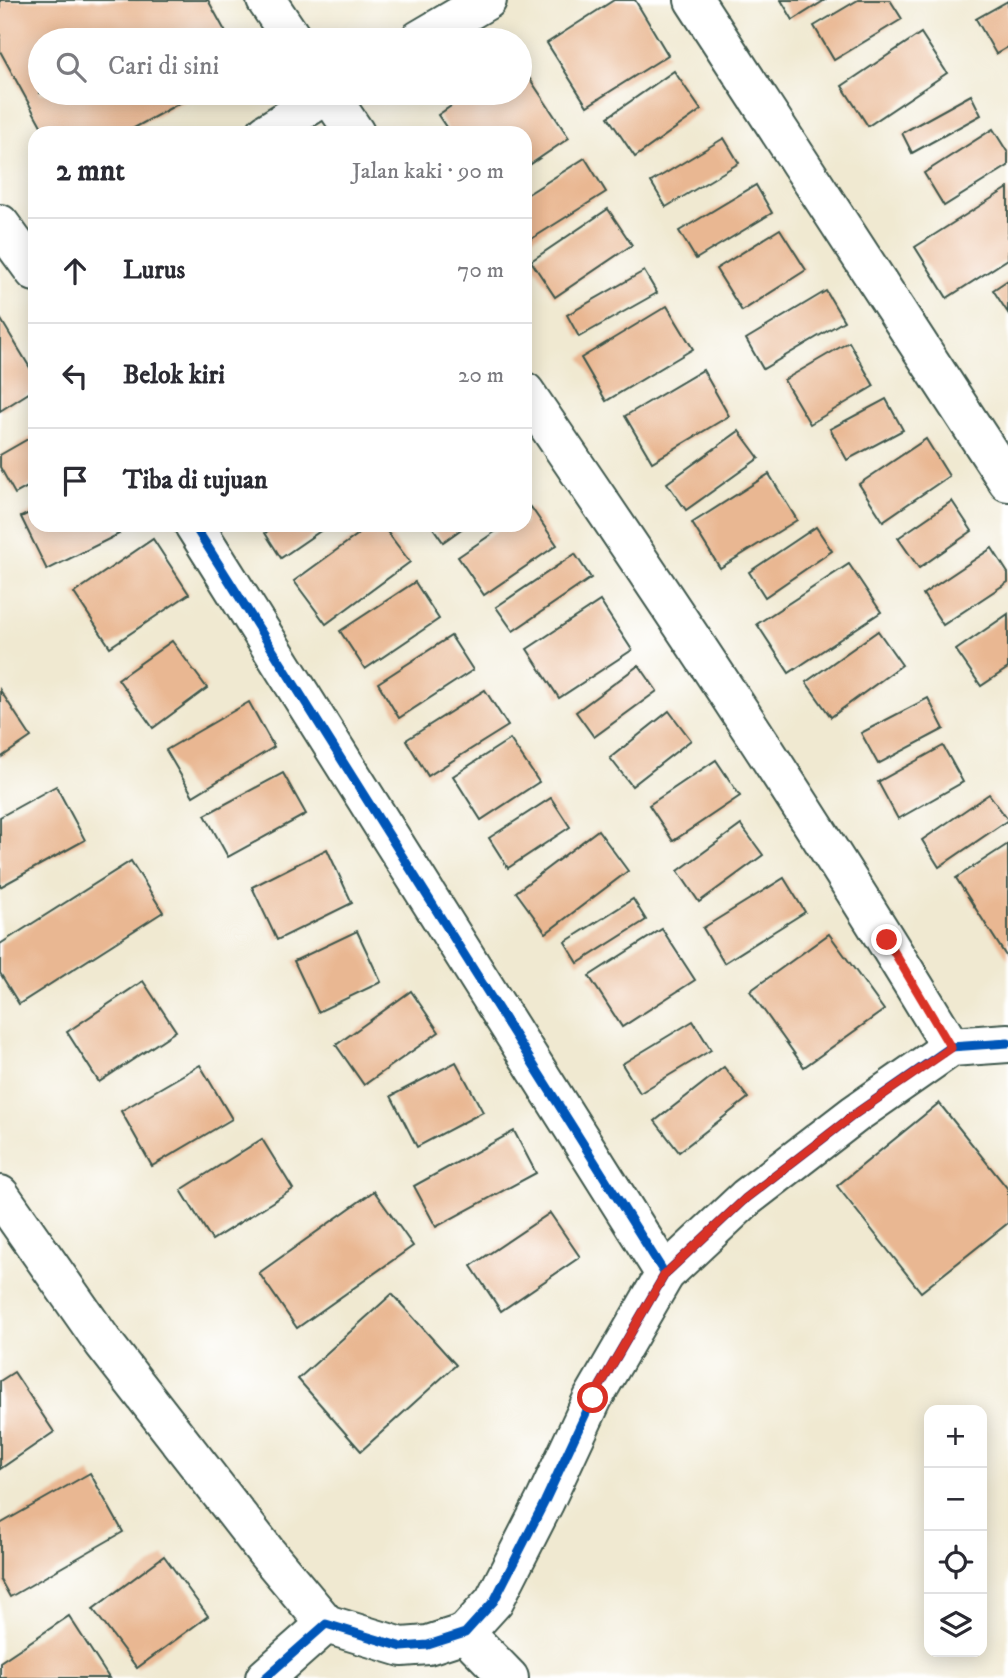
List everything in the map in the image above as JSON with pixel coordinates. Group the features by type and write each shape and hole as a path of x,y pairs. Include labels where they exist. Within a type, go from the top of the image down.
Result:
{"street":[{"path":"267,0 285,28"},
{"path":"439,28 487,0"},
{"path":"694,0 1008,482"},
{"path":"277,126 310,105"},
{"path":"337,105 350,126"},
{"path":"0,224 28,262"},
{"path":"532,401 669,602 887,940 951,1048"},
{"path":"198,532 665,1274"},
{"path":"0,1195 103,1342 326,1624 402,1647 428,1645 465,1633 494,1601 593,1398 665,1274 746,1198 855,1114 951,1048 1008,1043"},
{"path":"265,1678 326,1624"},
{"path":"465,1633 509,1678"}],"building":[{"path":"0,0 208,0 223,28 28,28 28,102 0,51"},
{"path":"614,0 635,0 668,55 587,106 547,43"},
{"path":"781,0 825,0 793,20"},
{"path":"858,0 890,0 902,19 834,60 814,26"},
{"path":"1008,1 1008,47 996,54 976,19"},
{"path":"921,33 947,73 868,126 842,86"},
{"path":"674,71 701,110 635,157 608,117"},
{"path":"532,82 569,138 532,163 532,126 445,126 438,115 453,105 532,105"},
{"path":"971,95 981,115 912,153 902,133"},
{"path":"30,105 176,105 138,126 41,126"},
{"path":"993,129 1008,153 1008,166 944,206 924,173"},
{"path":"724,138 739,163 666,207 651,182"},
{"path":"585,158 606,192 532,239 532,192"},
{"path":"756,185 772,213 696,259 679,231"},
{"path":"1008,188 1008,259 947,298 915,247"},
{"path":"608,209 632,245 555,297 532,260"},
{"path":"780,229 806,270 742,311 716,269"},
{"path":"644,271 657,293 579,337 567,315"},
{"path":"1008,280 1008,313 993,290"},
{"path":"826,291 844,321 763,369 746,339"},
{"path":"667,306 693,349 606,401 581,358"},
{"path":"0,318 28,364 28,393 0,411"},
{"path":"849,342 874,386 810,424 784,380"},
{"path":"703,370 729,416 652,462 625,416"},
{"path":"886,399 903,430 847,460 830,429"},
{"path":"739,431 759,458 686,510 667,483"},
{"path":"28,439 28,487 15,494 0,467 0,455"},
{"path":"926,439 949,476 883,521 859,484"},
{"path":"769,474 797,520 720,568 692,523"},
{"path":"952,501 972,531 919,568 898,538"},
{"path":"532,508 557,545 484,595 458,557 495,532 532,532"},
{"path":"28,514 28,531 21,517"},
{"path":"816,527 832,551 765,597 749,572"},
{"path":"28,532 118,532 119,534 47,570"},
{"path":"266,532 319,532 281,558"},
{"path":"361,532 387,532 410,562 326,624 294,581"},
{"path":"436,532 457,532 443,542"},
{"path":"153,539 189,594 110,647 74,593"},
{"path":"992,548 1008,573 1008,582 943,625 923,594"},
{"path":"575,554 591,578 513,631 496,607"},
{"path":"849,564 881,612 789,673 757,624"},
{"path":"415,582 439,619 365,669 340,631"},
{"path":"600,601 632,650 559,698 527,649"},
{"path":"1008,614 1008,668 981,686 956,650"},
{"path":"878,631 902,665 831,717 806,682"},
{"path":"451,636 473,670 399,718 378,683"},
{"path":"172,641 207,688 153,728 118,679"},
{"path":"639,665 657,691 594,737 576,712"},
{"path":"0,690 31,737 0,758"},
{"path":"485,690 508,726 428,776 406,740"},
{"path":"928,698 944,729 878,764 861,733"},
{"path":"249,702 274,747 193,796 166,750"},
{"path":"669,711 691,740 632,786 610,758"},
{"path":"510,739 539,782 481,820 453,776"},
{"path":"943,746 963,782 898,819 878,782"},
{"path":"716,760 740,796 673,841 649,805"},
{"path":"283,773 306,814 228,857 205,815"},
{"path":"56,786 85,840 0,887 0,817"},
{"path":"989,794 1008,820 939,867 922,840"},
{"path":"551,798 570,827 508,868 489,838"},
{"path":"741,825 763,855 699,902 678,871"},
{"path":"598,830 628,871 546,933 516,892"},
{"path":"1008,844 1008,959 956,878"},
{"path":"327,849 352,903 277,940 252,887"},
{"path":"131,861 163,912 19,1004 0,973 0,944"},
{"path":"784,878 805,912 724,963 703,928"},
{"path":"633,899 646,920 578,963 565,942"},
{"path":"662,929 695,980 622,1027 589,976"},
{"path":"357,931 381,982 318,1012 294,961"},
{"path":"829,934 884,1010 804,1067 750,991"},
{"path":"143,981 176,1031 99,1082 67,1032"},
{"path":"411,991 439,1032 364,1085 336,1045"},
{"path":"693,1021 711,1050 640,1093 622,1064"},
{"path":"456,1062 483,1112 417,1147 391,1096"},
{"path":"200,1065 232,1119 152,1166 121,1111"},
{"path":"724,1067 748,1098 679,1152 655,1121"},
{"path":"939,1103 1008,1189 1008,1223 921,1292 837,1186"},
{"path":"514,1131 536,1173 436,1227 414,1186"},
{"path":"262,1139 293,1189 212,1240 181,1190"},
{"path":"374,1191 413,1246 297,1328 259,1273"},
{"path":"550,1213 580,1257 501,1311 471,1266"},
{"path":"392,1294 456,1365 361,1451 298,1379"},
{"path":"14,1372 54,1432 0,1469 0,1381"},
{"path":"90,1473 123,1532 10,1597 0,1579 0,1524"},
{"path":"164,1556 208,1616 137,1668 93,1609"},
{"path":"69,1616 109,1678 0,1678 0,1662"}],"cycle path":[{"path":"198,532 665,1274"},
{"path":"265,1678 326,1624 402,1647 428,1645 465,1633 494,1601 593,1398 665,1274 746,1198 855,1114 951,1047 1008,1043"}],"route":[{"path":"593,1398 665,1274 746,1198 855,1114 951,1048 887,940"}]}
